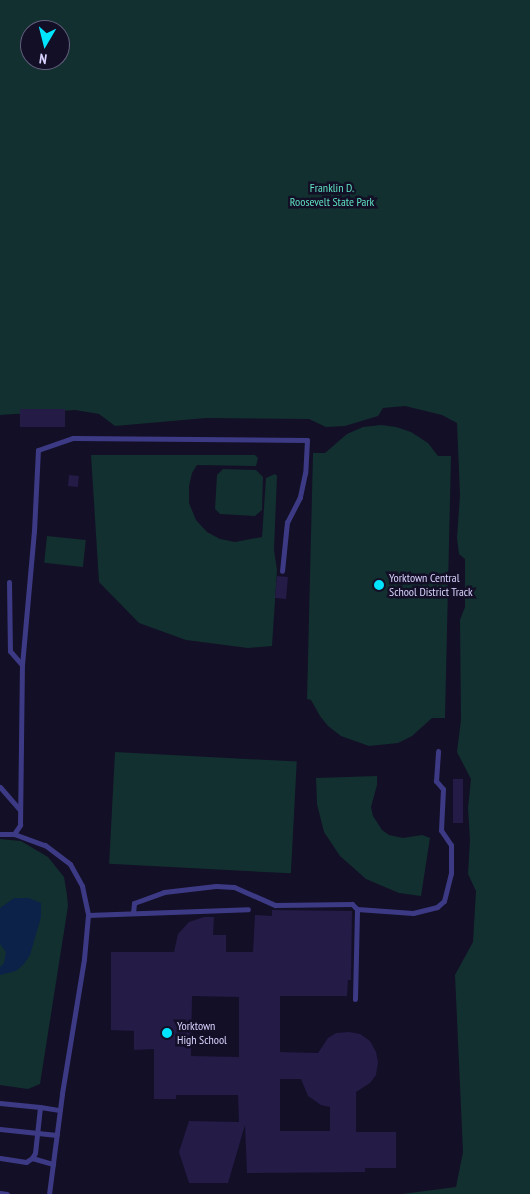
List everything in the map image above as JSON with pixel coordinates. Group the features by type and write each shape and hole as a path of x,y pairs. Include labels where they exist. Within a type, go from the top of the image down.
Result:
{"lane":[{"path":"14,834 20,825 22,665 34,531 38,450 73,438 307,440 305,474 300,497 287,522 282,571"},
{"path":"10,582 10,651 22,665"},
{"path":"133,912 134,903 164,892 216,886 234,887 275,905 352,904 358,909 413,913 437,907 444,901 451,873 451,845 441,830 443,790 436,780 438,751"},
{"path":"0,787 20,811"},
{"path":"0,834 14,834 45,845 70,864 82,886 88,915 84,959 62,1094 49,1194"},
{"path":"88,915 248,909"},
{"path":"355,999 358,909"},
{"path":"0,1103 60,1110"},
{"path":"0,1158 26,1162 32,1158 35,1153 40,1107"},
{"path":"0,1129 57,1135"},
{"path":"32,1158 53,1164"},
{"path":"0,1193 6,1194"}],"green space":[{"name":"Franklin D. Roosevelt State Park","path":"0,0 530,0 530,1194 402,1194 456,1187 463,1152 455,975 473,942 476,891 468,874 470,840 468,808 471,779 457,752 461,720 460,620 465,607 465,559 459,554 457,538 460,495 457,423 442,415 405,406 383,408 378,416 345,426 326,427 309,419 206,418 115,426 99,414 75,410 0,415"},
{"name":"Yorktown Central School District Track","path":"381,425 411,432 428,443 438,456 451,456 445,718 432,718 412,736 398,743 369,746 341,736 328,726 311,700 307,699 313,453 325,453 347,434 363,427"},
{"path":"91,455 255,455 258,458 256,466 197,465 192,473 189,486 189,503 196,520 207,532 220,539 235,542 262,537 266,478 275,474 277,476 274,550 277,570 272,646 248,648 186,640 139,623 99,582"},
{"path":"223,469 256,470 263,477 262,510 255,516 220,514 215,509 217,475"},
{"path":"47,536 86,540 83,567 44,563"},
{"path":"115,752 297,762 291,873 109,864"},
{"path":"377,776 377,785 371,807 373,816 382,830 389,835 403,838 422,835 430,838 421,896 399,893 366,879 340,856 324,832 317,804 316,778"},
{"path":"0,839 21,841 48,857 64,877 67,895 68,906 40,1084 28,1089 0,1085"}],"water":[{"path":"14,898 29,898 41,903 41,917 30,955 24,964 16,971 0,975 0,967 4,963 6,952 0,944 0,908"}],"building":[{"path":"20,409 65,409 65,427 20,427"},
{"path":"69,475 79,476 78,487 68,486"},
{"path":"277,576 288,577 286,599 275,598"},
{"path":"453,779 463,779 463,823 453,823"},
{"name":"Yorktown High School","path":"272,910 352,911 351,980 348,980 347,996 280,996 280,1052 318,1053 328,1038 336,1033 349,1032 360,1034 370,1041 376,1052 378,1062 376,1075 370,1083 356,1092 356,1132 396,1132 396,1168 365,1168 365,1172 247,1173 245,1125 228,1183 189,1183 179,1152 189,1121 239,1122 238,1095 176,1095 176,1099 154,1099 154,1049 134,1050 134,1031 111,1030 111,952 174,952 178,934 189,922 204,917 214,917 213,935 226,935 226,952 253,952 255,915 272,916","holes":["192,996 239,997 239,1057 191,1056","280,1079 301,1079 308,1096 321,1105 330,1107 330,1131 280,1131"]}],"place":[{"name":"Yorktown Central School District Track","path":"379,585"},
{"name":"Yorktown High School","path":"167,1033"}]}
